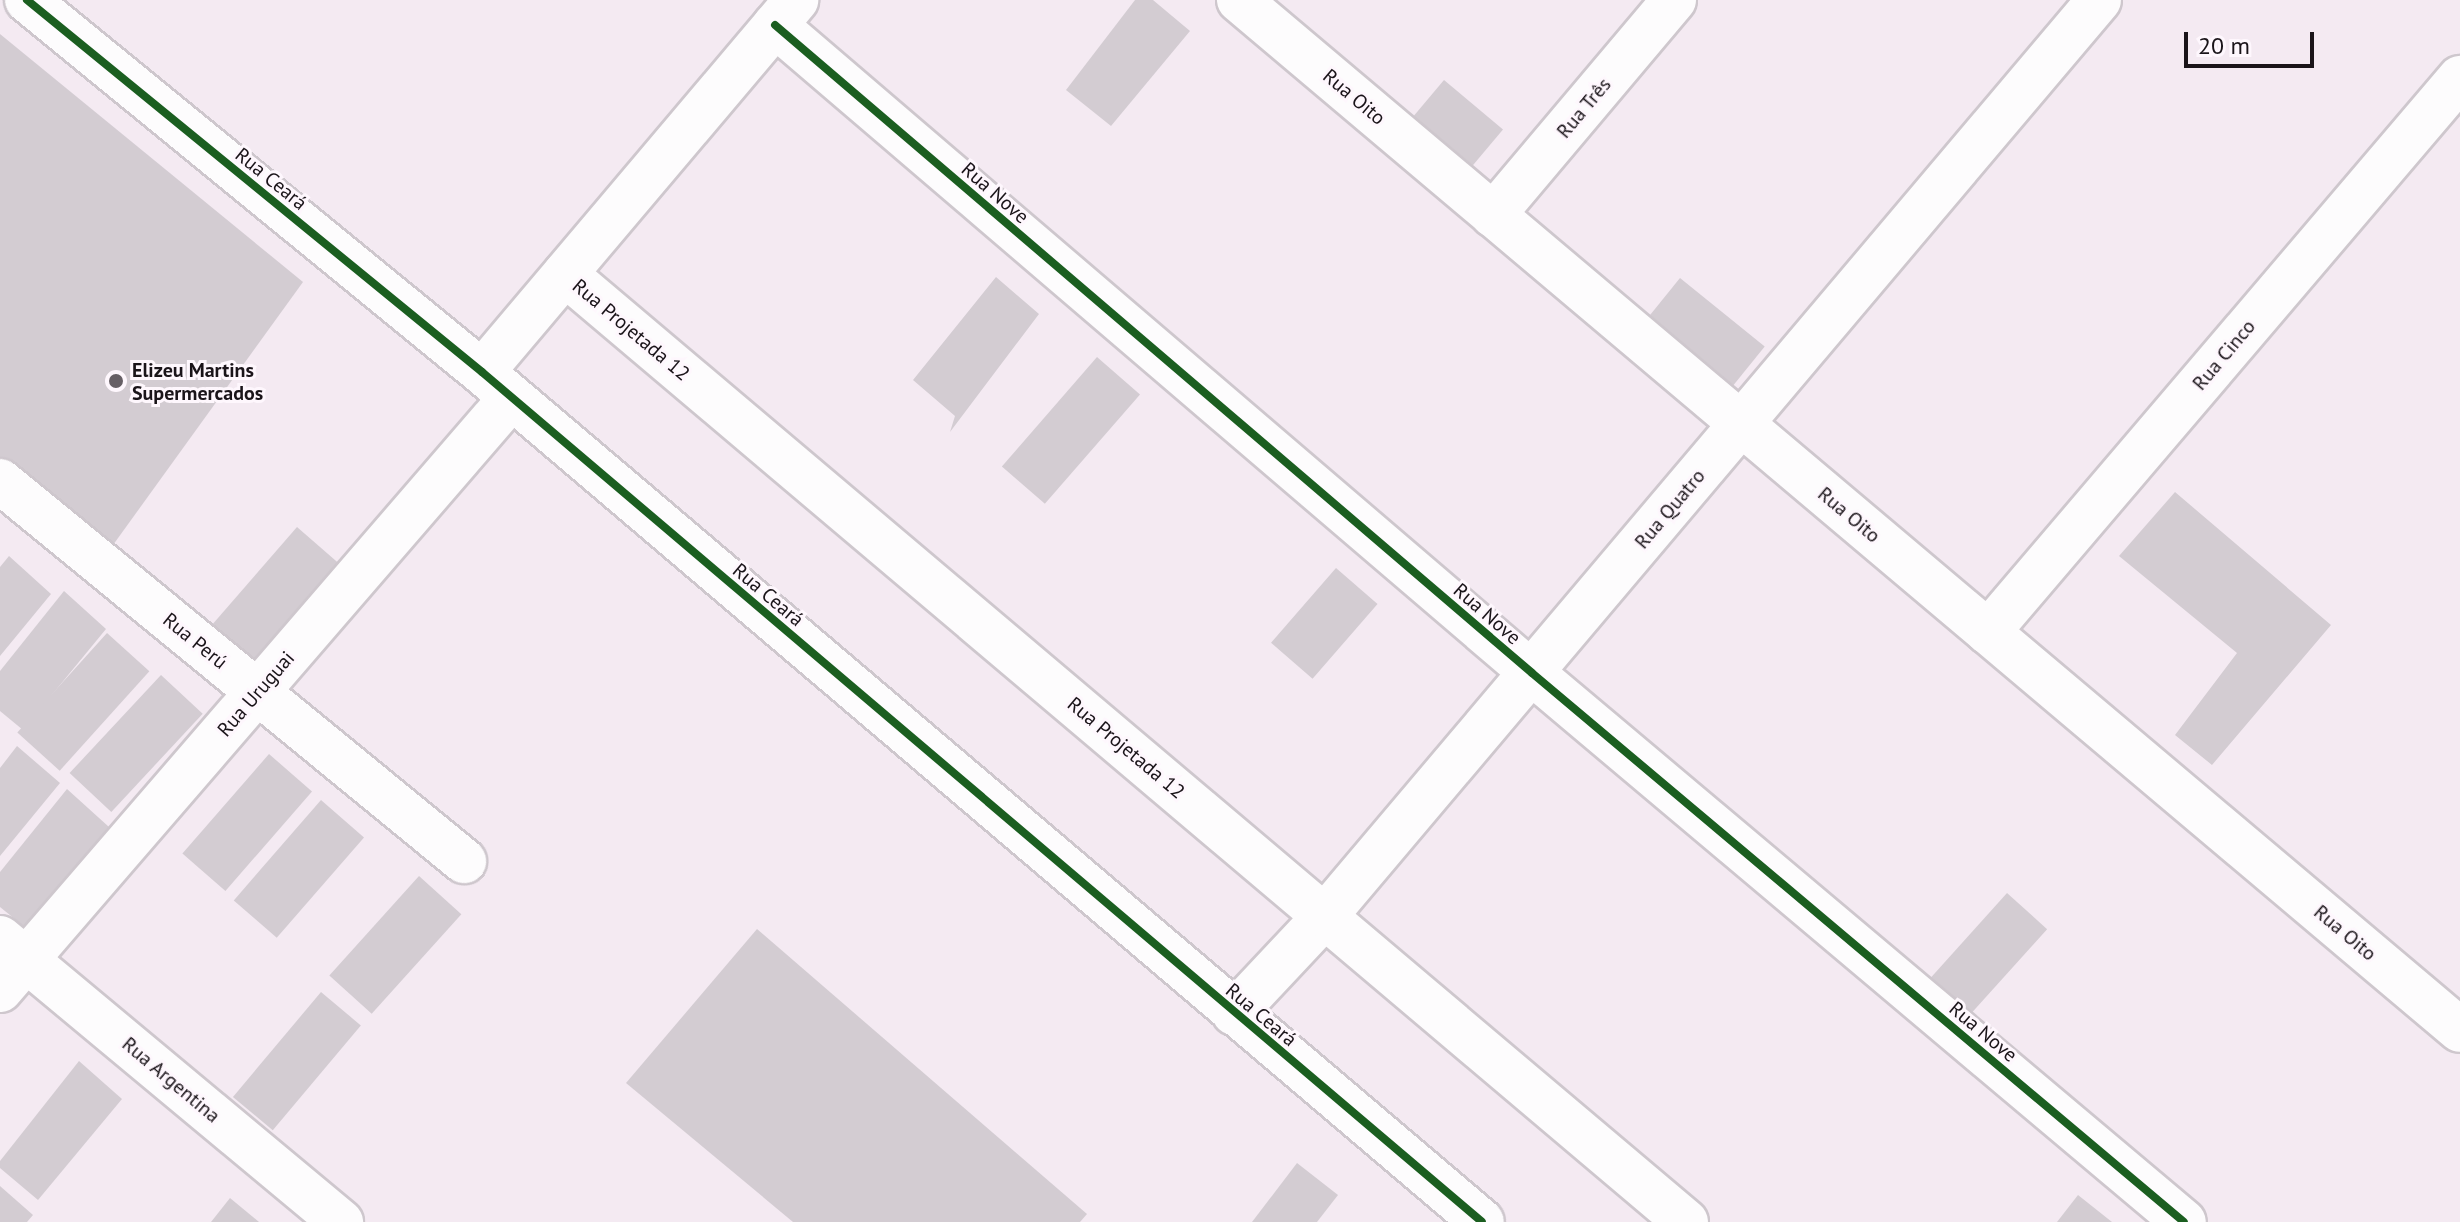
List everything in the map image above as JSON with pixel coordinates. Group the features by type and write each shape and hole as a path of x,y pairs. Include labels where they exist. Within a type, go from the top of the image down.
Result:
{"street":[{"name":"Rua Ceará","path":"27,0 497,385 1482,1222"},
{"name":"Rua Três","path":"1493,215 1674,0"},
{"name":"Rua Quatro","path":"1234,1013 1325,916 2099,0"},
{"name":"Rua Oito","path":"1244,2 2460,1030"},
{"name":"Rua Uruguai","path":"9,962 258,692 497,385 565,274 786,12"},
{"name":"Rua Nove","path":"786,12 1532,673 2184,1222"},
{"name":"Rua Cinco","path":"1988,632 2460,78"},
{"name":"Rua Projetada 12","path":"565,274 1686,1222"},
{"name":"Rua Perú","path":"0,481 464,861"},
{"name":"Rua Argentina","path":"9,962 341,1222"}],"building":[{"path":"1135,0 1153,0 1190,31 1111,126 1066,90"},
{"name":"Elizeu Martins Supermercados","path":"0,34 303,282 100,563 0,481"},
{"path":"1444,80 1503,129 1468,171 1409,121"},
{"path":"996,277 1039,314 950,432 955,416 913,380"},
{"path":"1680,278 1765,347 1731,388 1647,319"},
{"path":"1097,357 1140,394 1045,504 1002,466"},
{"path":"2175,492 2331,625 2212,765 2175,735 2237,653 2119,556"},
{"path":"297,527 339,564 252,664 210,627"},
{"path":"9,556 51,594 0,656 0,567"},
{"path":"1336,568 1378,604 1313,679 1271,643"},
{"path":"64,591 106,629 23,730 0,711 0,671"},
{"path":"107,633 149,671 60,771 17,733"},
{"path":"161,675 203,714 111,812 70,773"},
{"path":"17,746 60,783 0,856 0,768"},
{"path":"269,754 312,791 225,891 182,854"},
{"path":"67,789 109,827 26,928 0,907 0,872"},
{"path":"321,800 364,837 277,938 234,900"},
{"path":"419,876 461,914 372,1014 329,976"},
{"path":"2007,893 2047,929 1971,1014 1931,978"},
{"path":"757,929 1087,1214 1080,1222 793,1222 626,1083"},
{"path":"321,992 361,1025 273,1130 233,1097"},
{"path":"79,1061 122,1099 38,1200 0,1168 0,1161"},
{"path":"1297,1163 1338,1195 1317,1222 1252,1222"},
{"path":"0,1186 33,1215 27,1222 0,1222"},
{"path":"2078,1195 2112,1222 2057,1222"},
{"path":"230,1198 259,1222 211,1222"}],"cycle path":[{"path":"27,0 482,372 1482,1222"},
{"path":"775,25 1532,673 2184,1222"}],"place":[{"name":"Elizeu Martins Supermercados","path":"116,381"}]}
